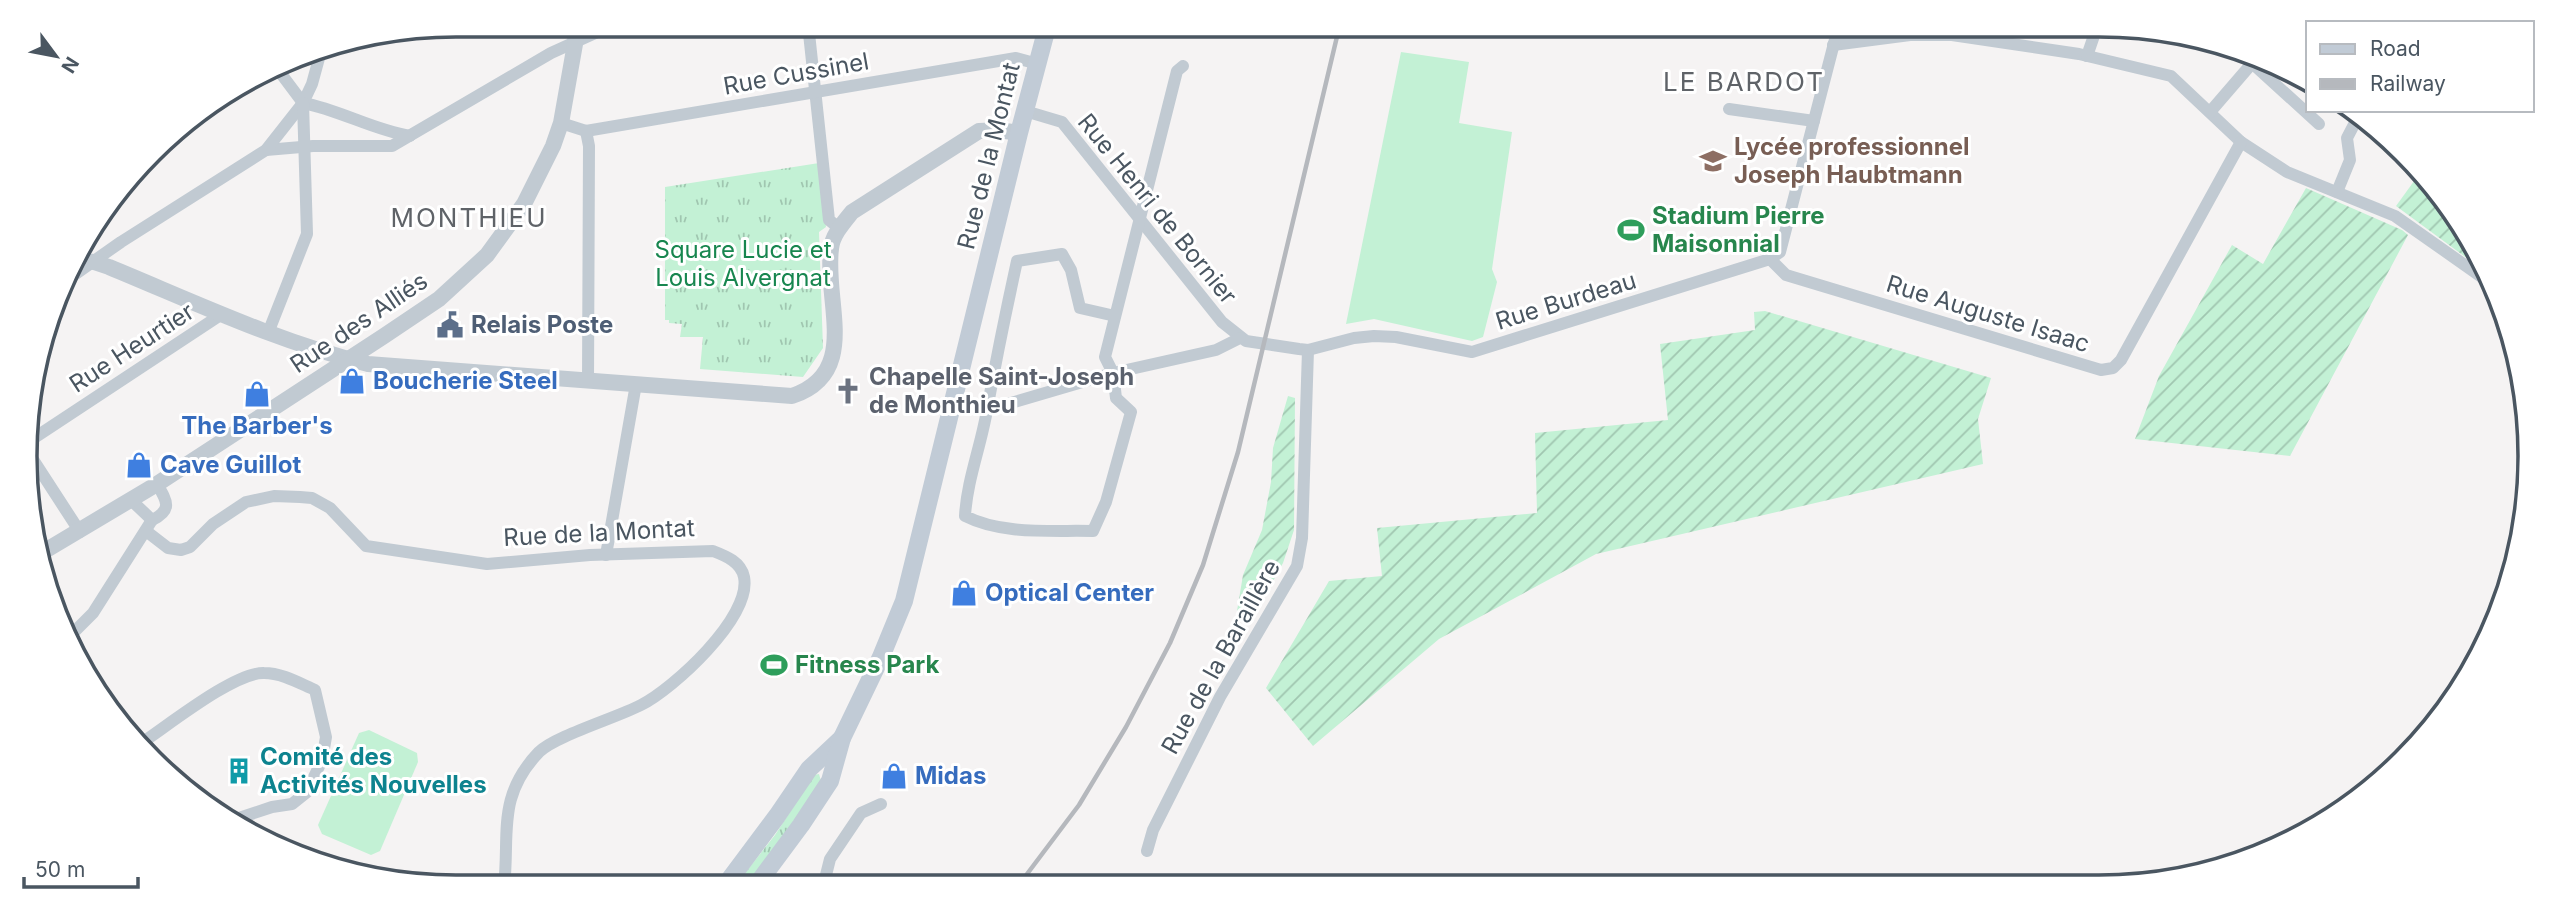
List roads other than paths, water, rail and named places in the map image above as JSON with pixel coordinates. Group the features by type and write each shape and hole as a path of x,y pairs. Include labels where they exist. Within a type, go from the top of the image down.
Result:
{"main road":[{"name":"Rue de la Montat","path":"764,875 830,781 842,738 891,636 908,589 1018,133 1045,37"},
{"name":"Rue de la Montat","path":"733,875 809,769 842,738"}],"street":[{"name":"Rue des Alliés","path":"48,550 158,484 439,299 487,255 524,204 553,146 561,123 575,37"},
{"path":"266,150 392,146 527,67 589,37"},
{"path":"809,37 829,220 839,228"},
{"path":"1770,259 1780,252 1835,37"},
{"path":"1833,45 1895,37"},
{"path":"1965,37 2087,56 2171,76 2241,142 2287,172 2395,216 2476,273"},
{"path":"2087,56 2094,37"},
{"name":"Rue Cussinel","path":"561,123 586,131 1016,58 1038,64"},
{"path":"80,271 266,150 303,103 319,60"},
{"path":"2210,112 2250,65"},
{"path":"1115,316 1080,308 1071,270 1062,254 1017,261 990,384 987,410 966,497 965,516 980,524 1021,529 1093,531 1106,502 1131,412 1116,398 1113,373 1105,357 1177,71 1182,66"},
{"path":"2262,70 2306,112"},
{"path":"268,333 307,234 303,103 282,75"},
{"path":"303,103 319,106 390,133 411,136"},
{"path":"1730,109 1814,121"},
{"name":"Rue Henri de Bornier","path":"1025,111 1062,122 1222,322 1246,341"},
{"path":"2306,112 2319,124"},
{"path":"2337,192 2350,160 2347,138 2355,123"},
{"path":"586,131 589,146 588,382"},
{"path":"85,261 94,262 319,352 368,364 792,397 812,388 830,369 835,345 831,247 839,228 852,212 979,131 1018,133"},
{"name":"Rue Auguste Isaac","path":"1770,259 1786,275 2101,370 2113,368 2121,360 2241,142"},
{"name":"Rue Burdeau","path":"1246,341 1303,350 1354,338 1396,337 1472,352 1770,259"},
{"name":"Rue Heurtier","path":"38,436 222,314"},
{"path":"987,410 1113,373 1246,341"},
{"name":"Rue de la Baraillère","path":"1147,851 1153,830 1220,696 1297,566 1302,537 1303,350"},
{"path":"606,555 636,384"},
{"path":"37,466 79,532"},
{"path":"75,631 93,613 149,525 162,515 166,500 158,484"},
{"name":"Rue de la Montat","path":"149,525 169,548 181,550 190,547 213,524 246,502 274,496 300,496 312,498 330,508 366,547 487,564 606,555 713,551 738,565 744,578 743,594 723,632 667,689 619,716 555,741 541,750 527,767 518,781 506,818 504,875"},
{"path":"131,500 149,525"},
{"path":"148,739 241,677 265,673 285,677 315,690 326,737 322,760 307,792 292,803 243,817"},
{"path":"825,875 830,859 861,814 881,804"}],"railway":[{"path":"1026,875 1079,805 1126,727 1170,643 1203,565 1238,452 1337,37"}],"place":[{"name":"Lycée professionnel Joseph Haubtmann","path":"1713,161"},
{"name":"Stadium Pierre Maisonnial","path":"1631,230"},
{"name":"Relais Poste","path":"450,325"},
{"name":"Boucherie Steel","path":"352,381"},
{"name":"Chapelle Saint-Joseph de Monthieu","path":"848,391"},
{"name":"The Barber's","path":"257,394"},
{"name":"Cave Guillot","path":"139,465"},
{"name":"Optical Center","path":"964,593"},
{"name":"Fitness Park","path":"774,665"},
{"name":"Comité des Activités Nouvelles","path":"239,771"},
{"name":"Midas","path":"894,776"}],"district":[{"name":"LE BARDOT","path":"1744,82"},
{"name":"MONTHIEU","path":"469,218"}],"park label":[{"name":"Square Lucie et Louis Alvergnat","path":"743,264"}]}
